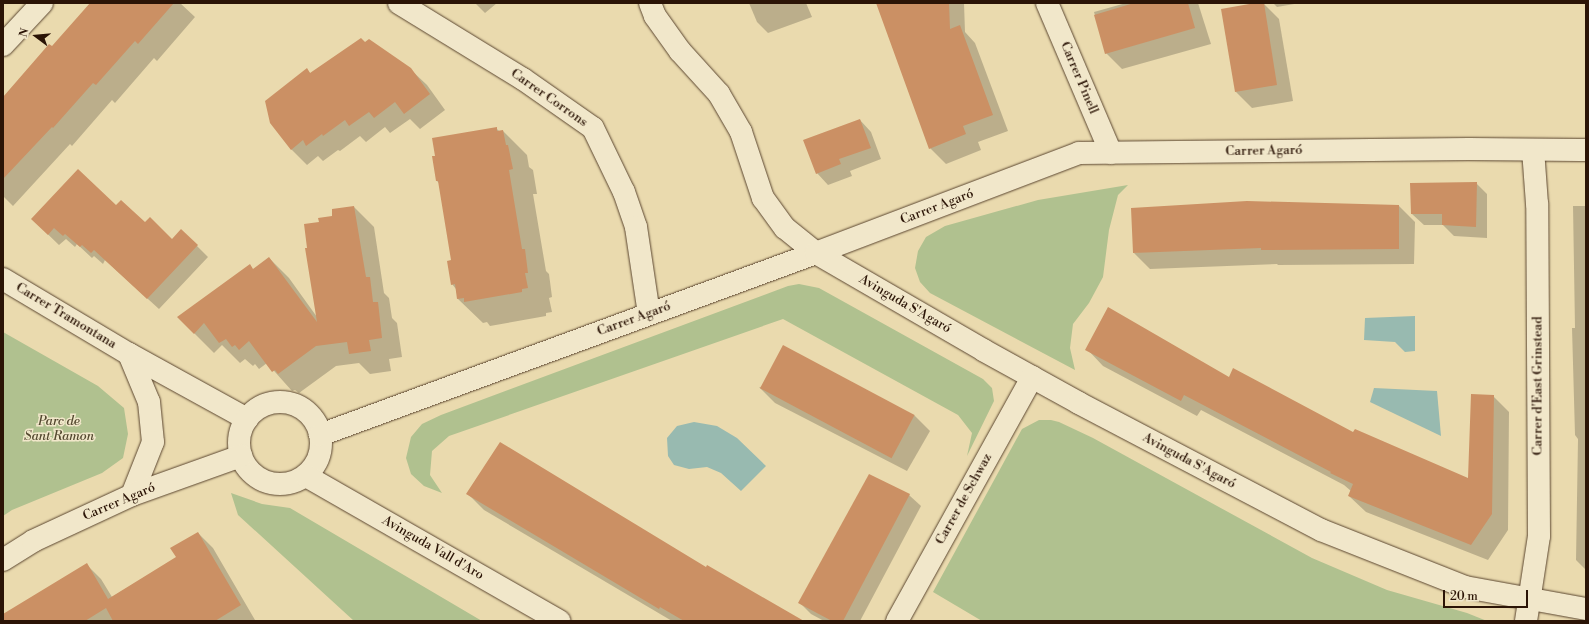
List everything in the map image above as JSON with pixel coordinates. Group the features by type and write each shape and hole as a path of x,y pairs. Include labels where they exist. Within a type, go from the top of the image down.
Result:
{"street":[{"path":"3,45 42,3"},
{"name":"Carrer Corrons","path":"399,3 523,79 593,128 624,192 636,227 649,314"},
{"name":"Avinguda S'Agaró","path":"650,3 655,16 680,51 719,94 741,132 763,198 784,228 816,253 1032,377 1321,530 1465,587 1586,609"},
{"name":"Carrer Pinell","path":"1047,3 1111,153"},
{"name":"Carrer Agaró","path":"320,435 816,253 1079,153 1469,149 1586,150"},
{"name":"Carrer d'East Grinstead","path":"1526,621 1539,536 1537,204 1533,150"},
{"name":"Carrer Tramontana","path":"3,279 129,354 247,419"},
{"name":"Carrer Tramontana","path":"129,354 149,402 153,442 132,495"},
{"name":"Carrer de Schwaz","path":"897,621 1032,377"},
{"path":"276,402 290,404 306,411 315,422 320,435 320,452 315,465 306,476 292,483 278,484 264,482 249,471 241,456 239,445 241,432 247,419 256,410 265,405 276,402"},
{"name":"Carrer Agaró","path":"3,560 33,541 132,495 241,456"},
{"name":"Avinguda Vall d'Aro","path":"306,476 559,621"}],"green space":[{"path":"1128,185 1118,195 1109,230 1103,277 1089,303 1073,324 1070,348 1075,370 930,293 920,282 915,268 918,251 926,237 945,226 1038,200"},
{"path":"799,284 819,288 983,379 992,388 994,401 967,456 972,433 958,415 783,319 449,436 432,451 430,475 442,493 424,486 411,474 406,458 411,437 422,424 441,415 788,286"},
{"name":"Parc de Sant Ramon","path":"3,332 98,386 124,408 128,434 123,458 102,473 12,510 3,516"},
{"path":"1039,420 1059,422 1093,438 1312,558 1387,590 1467,613 1487,621 982,621 933,592 1022,429"},
{"path":"231,493 262,504 290,508 482,621 354,621 238,515"}],"water":[{"path":"1415,316 1415,351 1405,352 1395,342 1364,340 1365,318"},
{"path":"1374,388 1437,391 1441,436 1370,402"},
{"path":"694,422 717,426 737,438 766,466 741,491 721,473 707,467 689,469 674,465 668,456 667,438 677,426"}],"building":[{"path":"90,3 174,3 138,44 135,41 96,85 93,83 53,128 52,127 3,179 3,97 49,44 52,46"},
{"path":"876,3 949,3 950,29 960,25 993,115 963,126 966,134 929,149"},
{"path":"1134,3 1188,3 1195,28 1105,54 1094,15"},
{"path":"1255,3 1264,3 1277,85 1235,92 1221,9"},
{"path":"361,38 365,42 369,39 411,68 430,94 404,114 395,102 374,118 369,112 349,126 345,120 306,146 303,140 291,150 270,123 265,101 307,68 310,73"},
{"path":"860,119 871,148 839,159 841,164 816,174 803,140"},
{"path":"497,127 497,131 503,130 513,169 509,170 522,249 525,249 528,273 525,273 528,288 522,289 522,292 464,302 464,298 457,299 455,284 451,285 447,261 451,260 438,181 436,181 432,156 435,156 432,138"},
{"path":"78,169 116,205 121,200 145,222 150,217 172,239 181,229 198,245 147,299 94,250 91,253 82,245 80,247 65,234 63,236 54,228 48,235 31,219"},
{"path":"1477,182 1476,227 1442,225 1442,214 1411,214 1410,183"},
{"path":"1247,201 1399,205 1399,249 1261,250 1261,248 1133,253 1131,208"},
{"path":"354,206 366,277 370,277 373,302 378,302 382,338 369,340 371,351 349,354 347,342 316,346 278,374 275,370 272,372 249,341 239,350 235,345 232,347 226,339 219,343 204,323 194,334 177,317 250,264 253,269 269,257 317,322 305,248 307,248 304,224 319,222 318,218 332,216 332,209"},
{"path":"1108,307 1229,377 1233,368 1353,432 1355,429 1468,478 1471,394 1494,395 1492,514 1471,545 1348,496 1353,484 1184,395 1181,401 1085,350"},
{"path":"783,345 915,415 892,458 760,388"},
{"path":"500,442 706,567 707,565 804,621 684,621 660,607 659,609 466,494"},
{"path":"869,474 910,494 843,621 832,621 798,603"},
{"path":"198,532 241,605 215,621 113,621 106,608 85,621 3,621 3,614 87,563 108,599 176,557 170,548"}]}
